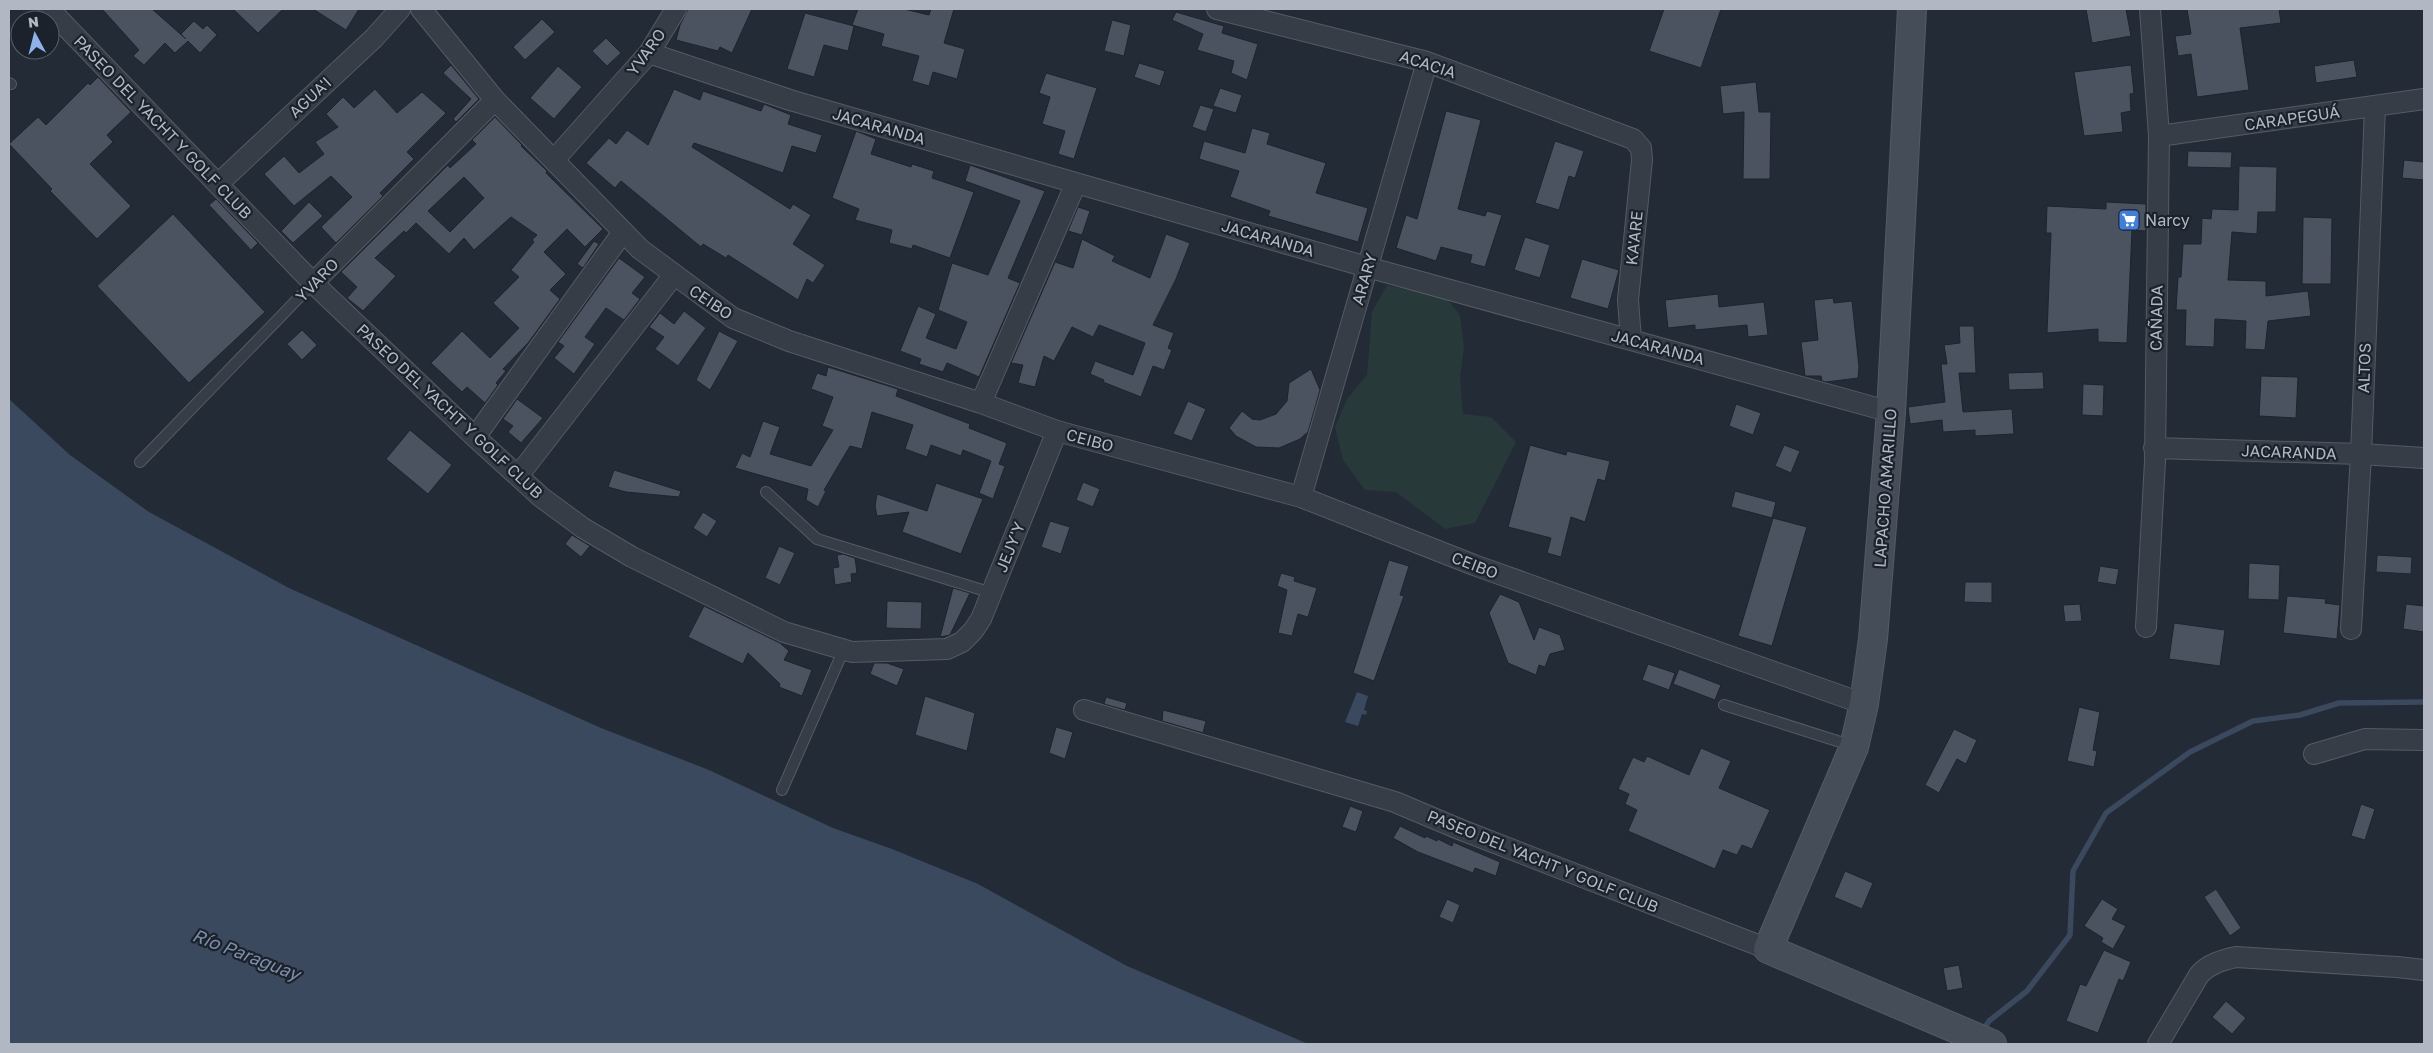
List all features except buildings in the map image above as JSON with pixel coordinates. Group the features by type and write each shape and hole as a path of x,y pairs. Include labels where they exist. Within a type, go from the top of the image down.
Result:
{"main road":[{"name":"LAPACHO AMARILLO","path":"1768,949 1854,747 1864,704 1873,639 1891,412 1912,9"},
{"name":"PASEO DEL YACHT Y GOLF CLUB","path":"1768,949 1992,1044"}],"street":[{"name":"PASEO DEL YACHT Y GOLF CLUB","path":"49,9 313,284 518,476 583,528 632,557 784,632 852,652 946,649"},
{"name":"AGUA'I","path":"218,184 374,38 400,9"},
{"name":"CEIBO","path":"421,9 495,100 640,249 733,318 781,338 981,403 1056,431 1301,497 1474,565 1864,704"},
{"name":"YVARO","path":"554,160 649,53 676,9"},
{"name":"ACACIA","path":"1217,9 1427,62 1633,139"},
{"name":"CAÑADA","path":"2146,627 2154,448 2160,136 2150,9"},
{"name":"JACARANDA","path":"649,53 790,100 1076,183 1367,267 1891,412"},
{"name":"ARARY","path":"1301,497 1427,62"},
{"name":"CARAPEGUÁ","path":"2160,136 2424,99"},
{"name":"YVARO","path":"313,284 495,100"},
{"name":"ALTOS","path":"2351,629 2361,454 2375,107"},
{"name":"KA'ARE","path":"1631,340 1628,300 1642,160 1641,148 1633,139"},
{"path":"981,403 1076,183"},
{"path":"475,437 624,232"},
{"path":"518,476 674,276"},
{"name":"JEJY'Y","path":"946,649 962,642 981,619 1056,431"},
{"name":"JACARANDA","path":"2154,448 2361,454 2424,458"},
{"name":"PASEO DEL YACHT Y GOLF CLUB","path":"1084,710 1395,802 1458,829 1768,949"},
{"path":"2314,754 2365,739 2424,740"},
{"path":"2158,1044 2199,975 2203,970 2224,960 2236,957 2398,966 2424,970"}],"lane":[{"name":"YVARO","path":"140,462 313,284"},
{"path":"766,492 817,539 992,592"},
{"path":"782,790 844,649"},
{"path":"1724,705 1854,747"}],"shaded area":[{"path":"1387,285 1408,290 1440,291 1460,315 1464,347 1460,378 1463,414 1491,417 1516,442 1475,523 1445,529 1396,492 1365,490 1343,460 1335,427 1347,399 1367,375 1372,312"}],"water":[{"name":"Río Paraguay","path":"9,399 70,455 149,512 289,588 601,728 709,770 833,828 892,849 978,884 1127,966 1308,1044 9,1044"},
{"path":"1357,692 1368,696 1364,710 1367,711 1366,715 1362,714 1358,726 1345,722"}],"waterway":[{"path":"1982,1032 1989,1021 2027,991 2070,935 2073,871 2106,813 2190,752 2253,721 2300,715 2339,703 2424,702"}],"place":[{"name":"Narcy","path":"2129,220"}]}
